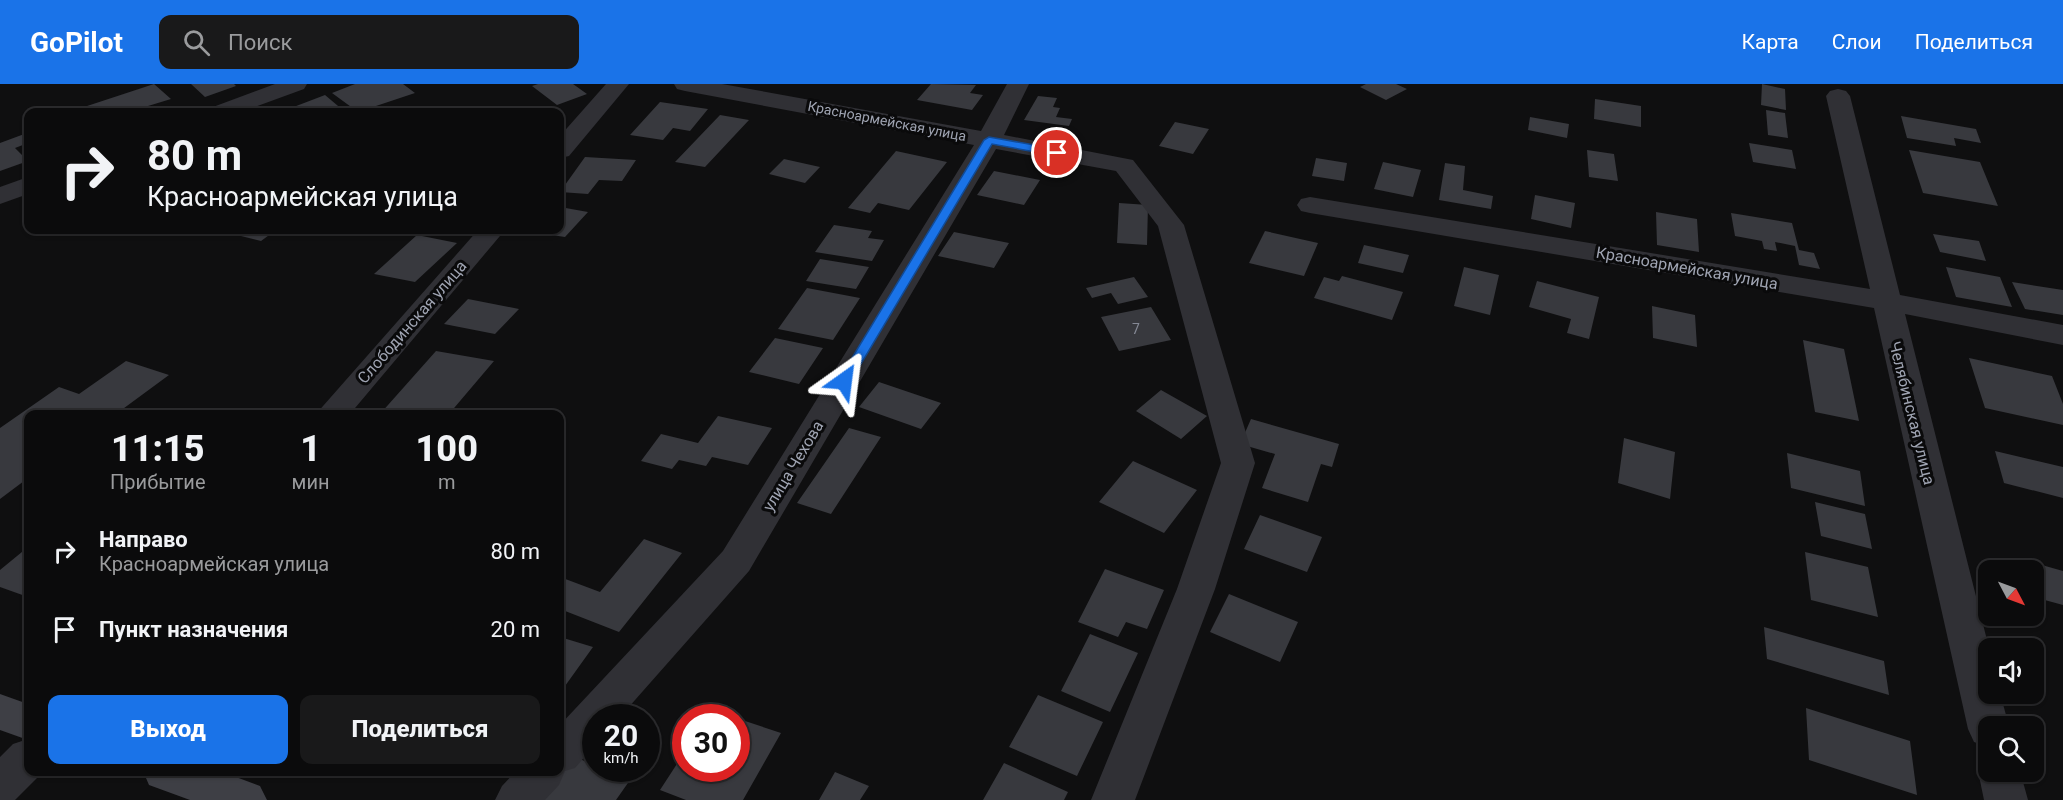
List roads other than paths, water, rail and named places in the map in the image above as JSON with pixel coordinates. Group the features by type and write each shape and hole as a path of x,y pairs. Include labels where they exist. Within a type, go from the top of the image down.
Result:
{"main road":[{"path":"0,712 24,721"},
{"path":"178,776 245,800"}],"street":[{"path":"232,108 296,84"},
{"path":"564,146 618,84"},
{"name":"Красноармейская улица","path":"686,84 1124,165 1171,225 1238,463 1196,588 1113,800"},
{"name":"улица Чехова","path":"564,750 736,561 989,140 1018,84"},
{"name":"Челябинская улица","path":"1838,96 1885,302 1986,716"},
{"path":"0,196 24,187"},
{"name":"Красноармейская улица","path":"1310,205 1885,302 2063,335"},
{"name":"Слободинская улица","path":"335,410 489,234"},
{"path":"0,786 24,762"},
{"path":"517,800 539,776"},
{"path":"2002,782 2006,800"}]}
